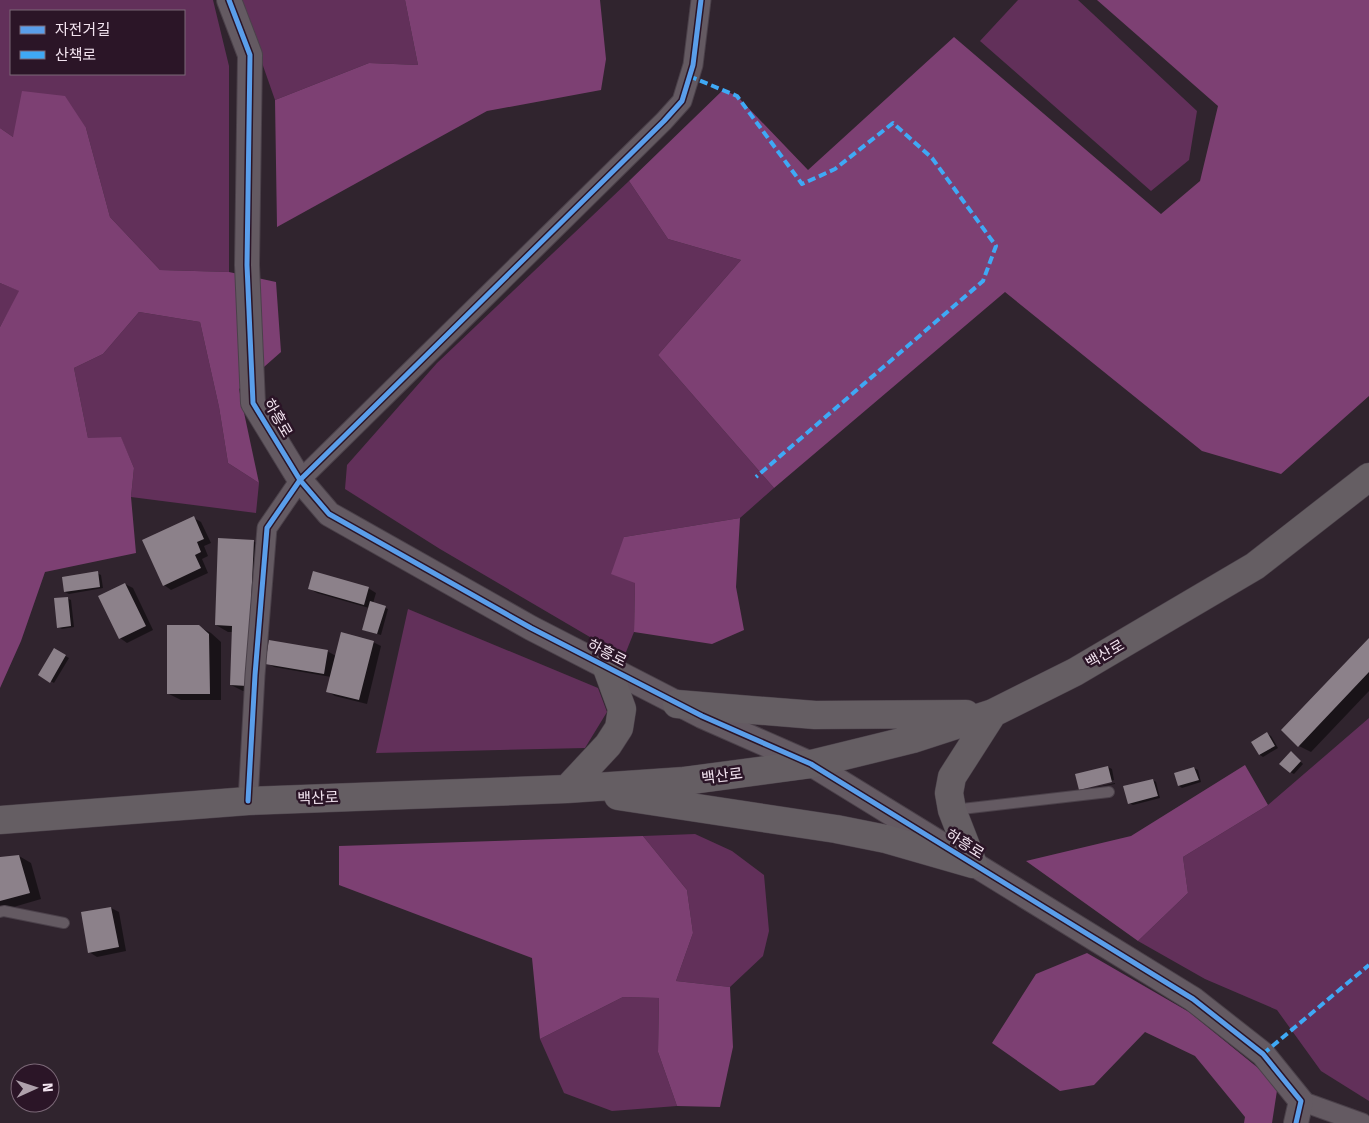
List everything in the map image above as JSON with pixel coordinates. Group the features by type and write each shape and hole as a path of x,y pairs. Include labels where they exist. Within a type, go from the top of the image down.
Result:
{"main road":[{"name":"백산로","path":"0,820 248,801 568,789 684,780 811,764 913,739 992,713 1075,672 1255,566 1369,477"},
{"path":"568,789 608,745 619,728 622,709 608,668"},
{"path":"677,704 815,715 992,713"},
{"path":"973,864 952,810 949,793 952,777 992,713"},
{"path":"568,789 836,829 886,839 973,864"}],"street":[{"name":"하흥로","path":"228,0 250,55 247,264 253,403 300,480 329,514 531,628 677,704 811,764 1193,999 1263,1054 1299,1112"},
{"path":"248,801 255,675 267,528 300,480 682,102 693,65 701,0"},
{"path":"1299,1112 1362,1123"}],"lane":[{"path":"952,810 1109,792"},
{"path":"0,912 4,911 64,923"}],"shaded area":[{"path":"0,0 213,0 229,66 229,272 160,270 110,217 86,128 13,137 0,128"},
{"path":"240,0 405,0 418,65 369,63 275,100"},
{"path":"405,0 600,0 606,59 601,90 487,111 277,227 275,100 369,63 418,65"},
{"path":"1018,0 1078,0 1197,111 1189,160 1151,191 980,41"},
{"path":"1097,0 1369,0 1369,396 1281,474 1202,451 1005,292 774,488 658,355 741,260 668,239 629,181 723,90 737,96 808,170 954,37 1161,214 1200,181 1218,106"},
{"path":"22,91 65,96 86,128 110,217 160,270 229,272 276,282 281,352 239,389 259,483 228,463 219,407 200,322 139,312 103,354 74,368 88,438 121,437 134,468 131,497 136,553 45,572 21,641 0,688 0,327 19,291 0,283 0,128 13,137"},
{"path":"629,181 668,239 741,260 658,355 774,488 740,518 624,537 635,583 634,632 624,657 440,549 345,489 347,465 437,363"},
{"path":"0,283 20,291 0,327"},
{"path":"139,312 200,322 219,407 228,463 259,483 256,513 131,497 134,468 121,438 88,438 74,368 103,354"},
{"path":"740,518 736,587 744,630 712,644 634,632 635,583 611,574 624,537"},
{"path":"408,609 598,688 607,712 585,748 376,753"},
{"path":"1369,718 1369,1101 1321,1071 1277,1010 1205,979 1138,941 1188,893 1183,857 1268,805"},
{"path":"1245,765 1268,805 1183,857 1188,893 1138,941 1026,861 1131,836"},
{"path":"695,834 732,851 764,875 769,931 763,956 730,987 676,981 693,933 687,890 643,836"},
{"path":"643,836 687,890 693,933 676,981 730,987 733,1047 720,1107 677,1106 658,1052 659,998 623,997 540,1039 532,958 339,885 339,846"},
{"path":"1087,953 1189,1012 1278,1084 1272,1123 1244,1123 1245,1117 1195,1056 1145,1032 1094,1085 1060,1091 992,1043 1036,974"},
{"path":"623,997 659,998 658,1052 677,1106 612,1111 564,1093 540,1039"}],"building":[{"path":"194,516 204,539 197,542 201,552 195,555 201,568 163,586 142,540"},
{"path":"218,538 254,540 247,686 230,685 232,626 215,625"},
{"path":"98,571 100,587 64,592 62,577"},
{"path":"313,571 369,587 364,605 308,589"},
{"path":"125,583 146,626 119,639 98,596"},
{"path":"68,597 71,626 57,628 54,598"},
{"path":"370,601 386,606 377,634 362,630"},
{"path":"167,625 199,625 209,634 210,694 167,694"},
{"path":"341,632 374,641 359,700 326,692"},
{"path":"1369,638 1369,672 1298,747 1281,730"},
{"path":"269,640 328,650 324,674 265,664"},
{"path":"54,648 66,655 50,683 38,675"},
{"path":"1267,732 1275,746 1259,755 1251,742"},
{"path":"1291,751 1301,761 1290,773 1279,764"},
{"path":"1108,766 1112,782 1079,790 1075,774"},
{"path":"1194,767 1199,780 1178,786 1174,773"},
{"path":"1153,779 1158,796 1128,804 1123,786"},
{"path":"19,855 30,893 0,901 0,857"},
{"path":"111,907 119,947 88,953 81,912"}],"marked path":[{"path":"689,76 737,96 802,184 835,169 893,123 932,158 996,246 983,281 756,477"},
{"path":"1263,1054 1369,965"}],"cycle path":[{"path":"229,0 250,55 247,265 253,403 300,480 329,514 531,628 702,716 811,764 1193,999 1263,1054 1301,1101 1296,1123"},
{"path":"248,801 255,675 267,528 300,480 664,121 682,101 693,65 701,0"}]}
